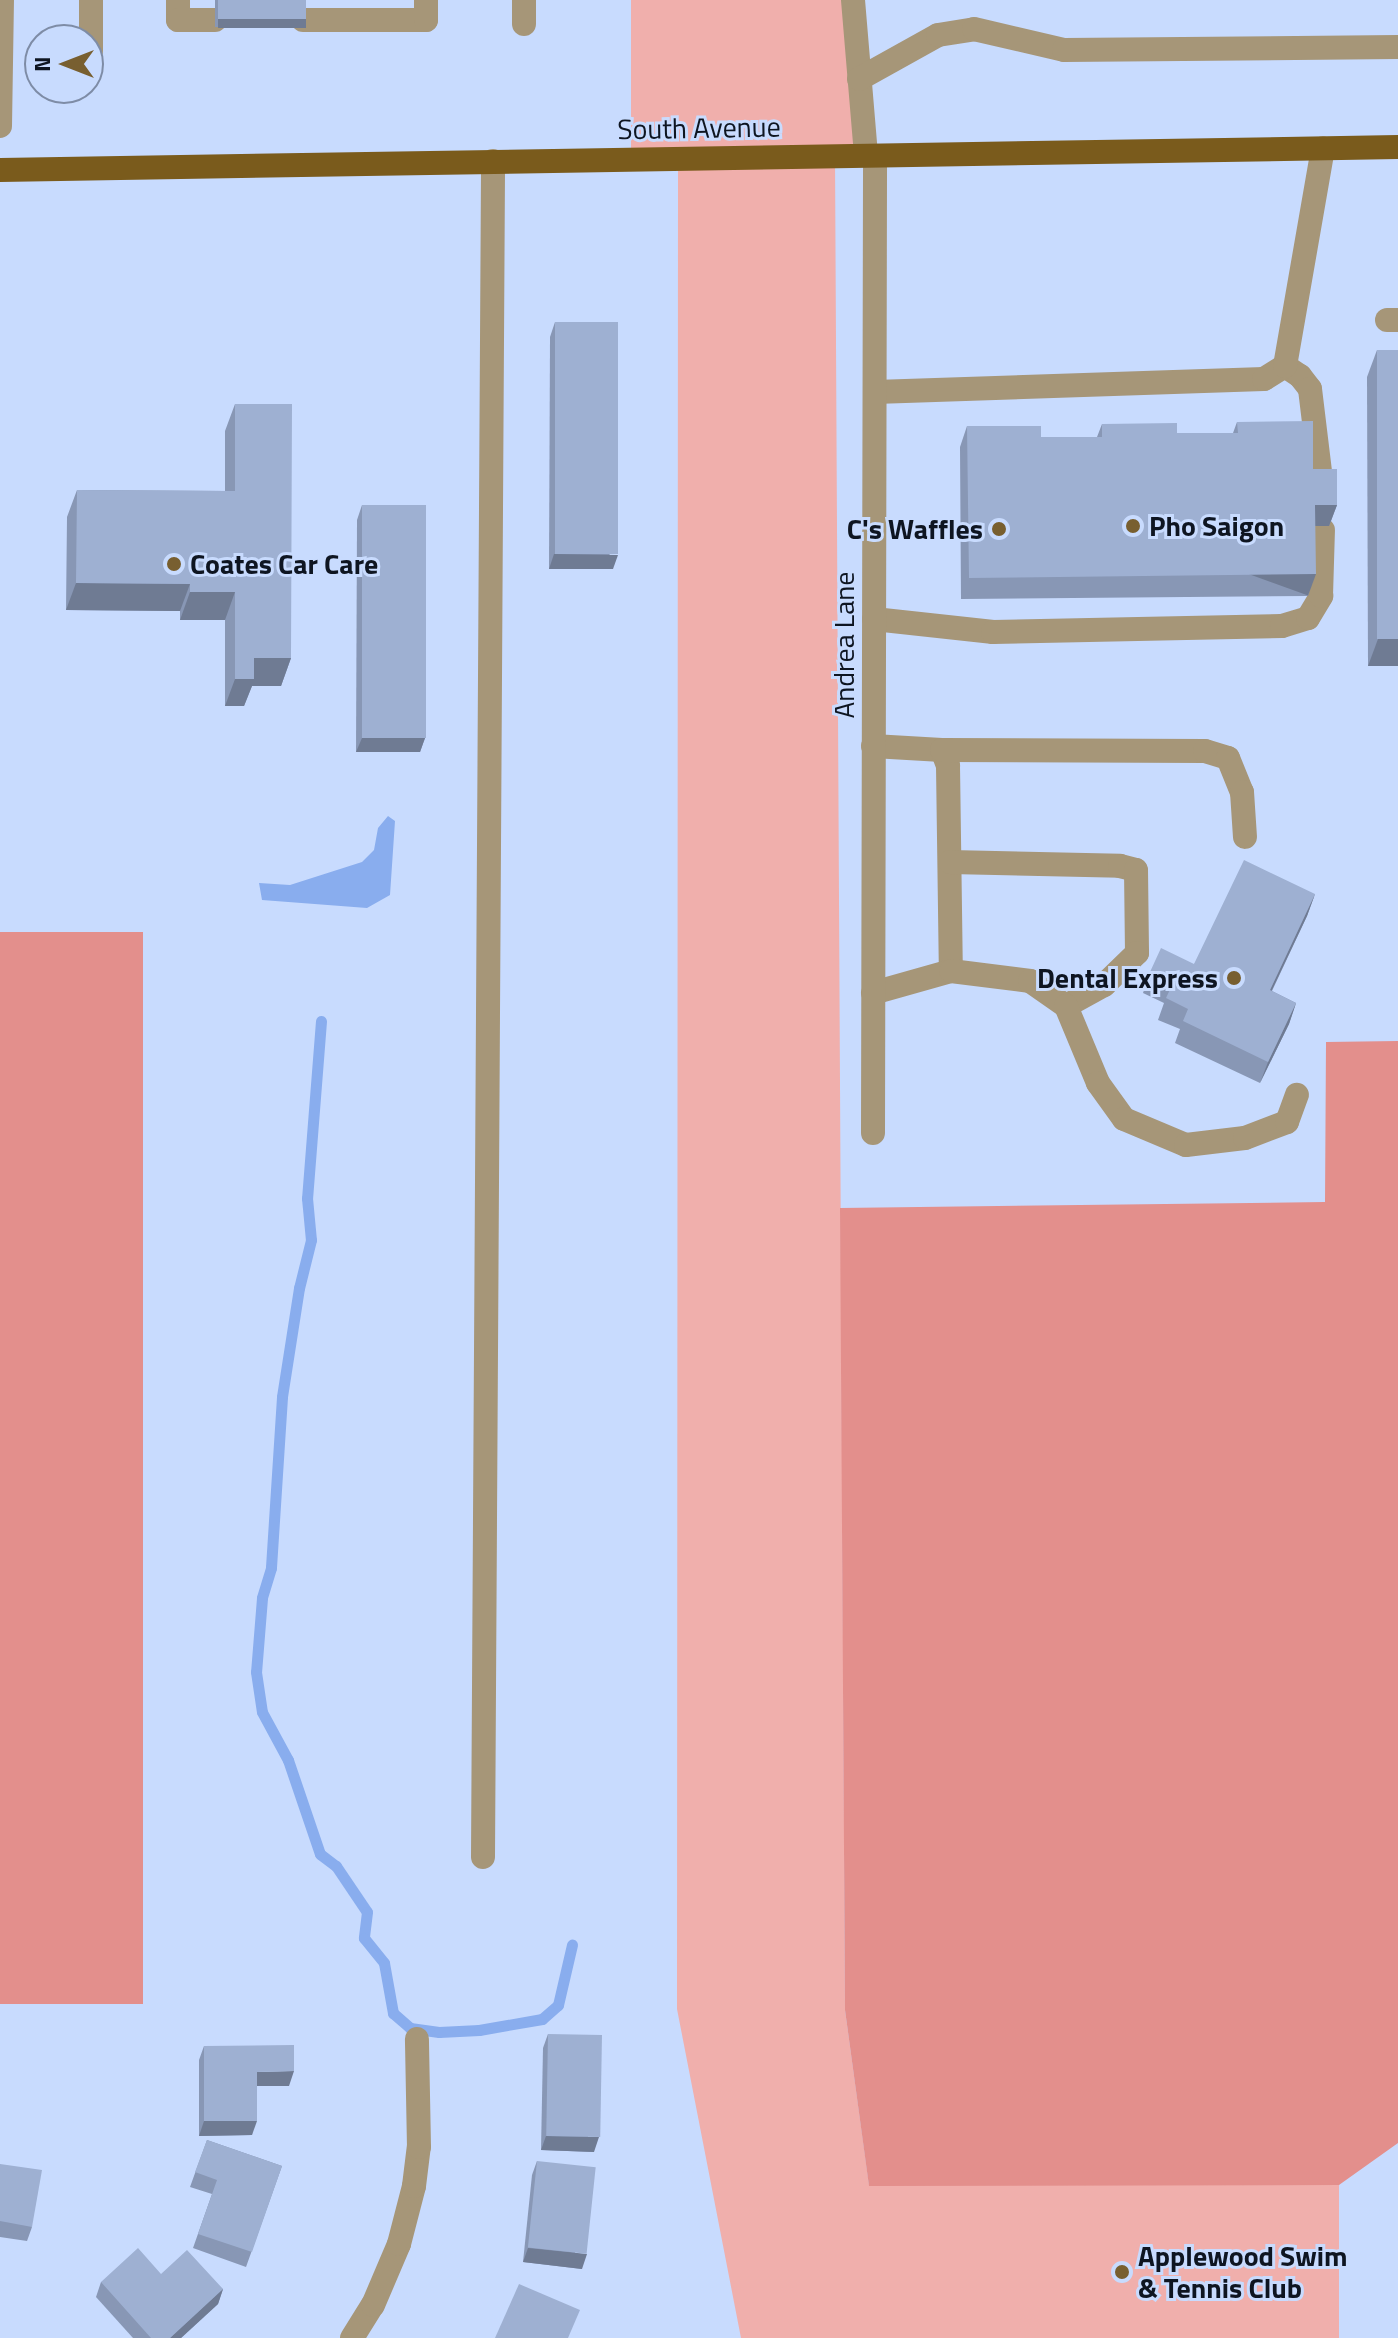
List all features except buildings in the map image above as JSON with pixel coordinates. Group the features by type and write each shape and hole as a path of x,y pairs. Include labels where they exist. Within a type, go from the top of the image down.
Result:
{"main road":[{"name":"South Avenue","path":"0,170 1398,147"}],"street":[{"path":"0,126 2,0"},
{"path":"91,0 91,24"},
{"path":"178,0 178,20 215,20"},
{"path":"303,20 426,20 426,0"},
{"name":"Andrea Lane","path":"853,0 859,79 871,156 875,392 873,1133"},
{"path":"859,79 938,35 974,29 1064,50 1398,47"},
{"path":"875,392 1264,379 1285,366 1323,148"},
{"path":"483,1857 493,161"},
{"path":"1285,366 1300,376 1310,389 1322,488"},
{"path":"874,619 993,632 1282,626 1308,618 1321,596 1323,530"},
{"path":"873,746 942,750 1205,751 1228,758 1242,792 1245,837"},
{"path":"942,750 948,766 951,971"},
{"path":"950,862 1120,866 1136,870 1137,953 1104,985 1066,1006"},
{"path":"873,993 951,971 1030,981 1066,1006 1098,1083 1124,1119 1186,1145 1245,1138 1287,1122 1297,1095"},
{"path":"352,2338 373,2305 399,2244 414,2186 419,2147 417,2039"}],"shaded area":[{"path":"631,0 853,0 875,156 835,156 845,2010 869,2185 1339,2185 1339,2338 741,2338 677,2009 678,159 631,159"},
{"path":"0,932 143,932 143,2004 0,2004"},
{"path":"1398,1041 1398,2143 1339,2185 869,2186 845,2010 840,1208 1325,1202 1326,1042"}],"water":[{"path":"388,816 395,821 390,895 367,908 262,900 259,883 290,885 362,862 374,850 378,828"}],"waterway":[{"path":"321,1021 307,1198 311,1240 299,1288 282,1397 271,1568 262,1598 256,1672 262,1712 288,1760 320,1854 336,1866 367,1912 364,1938 384,1963 393,2013 410,2028 439,2032 479,2030 542,2019 558,2005 572,1945"}],"place":[{"name":"Pho Saigon","path":"1133,526"},
{"name":"C's Waffles","path":"999,529"},
{"name":"Coates Car Care","path":"174,564"},
{"name":"Dental Express","path":"1234,978"},
{"name":"Applewood Swim & Tennis Club","path":"1122,2272"}]}
